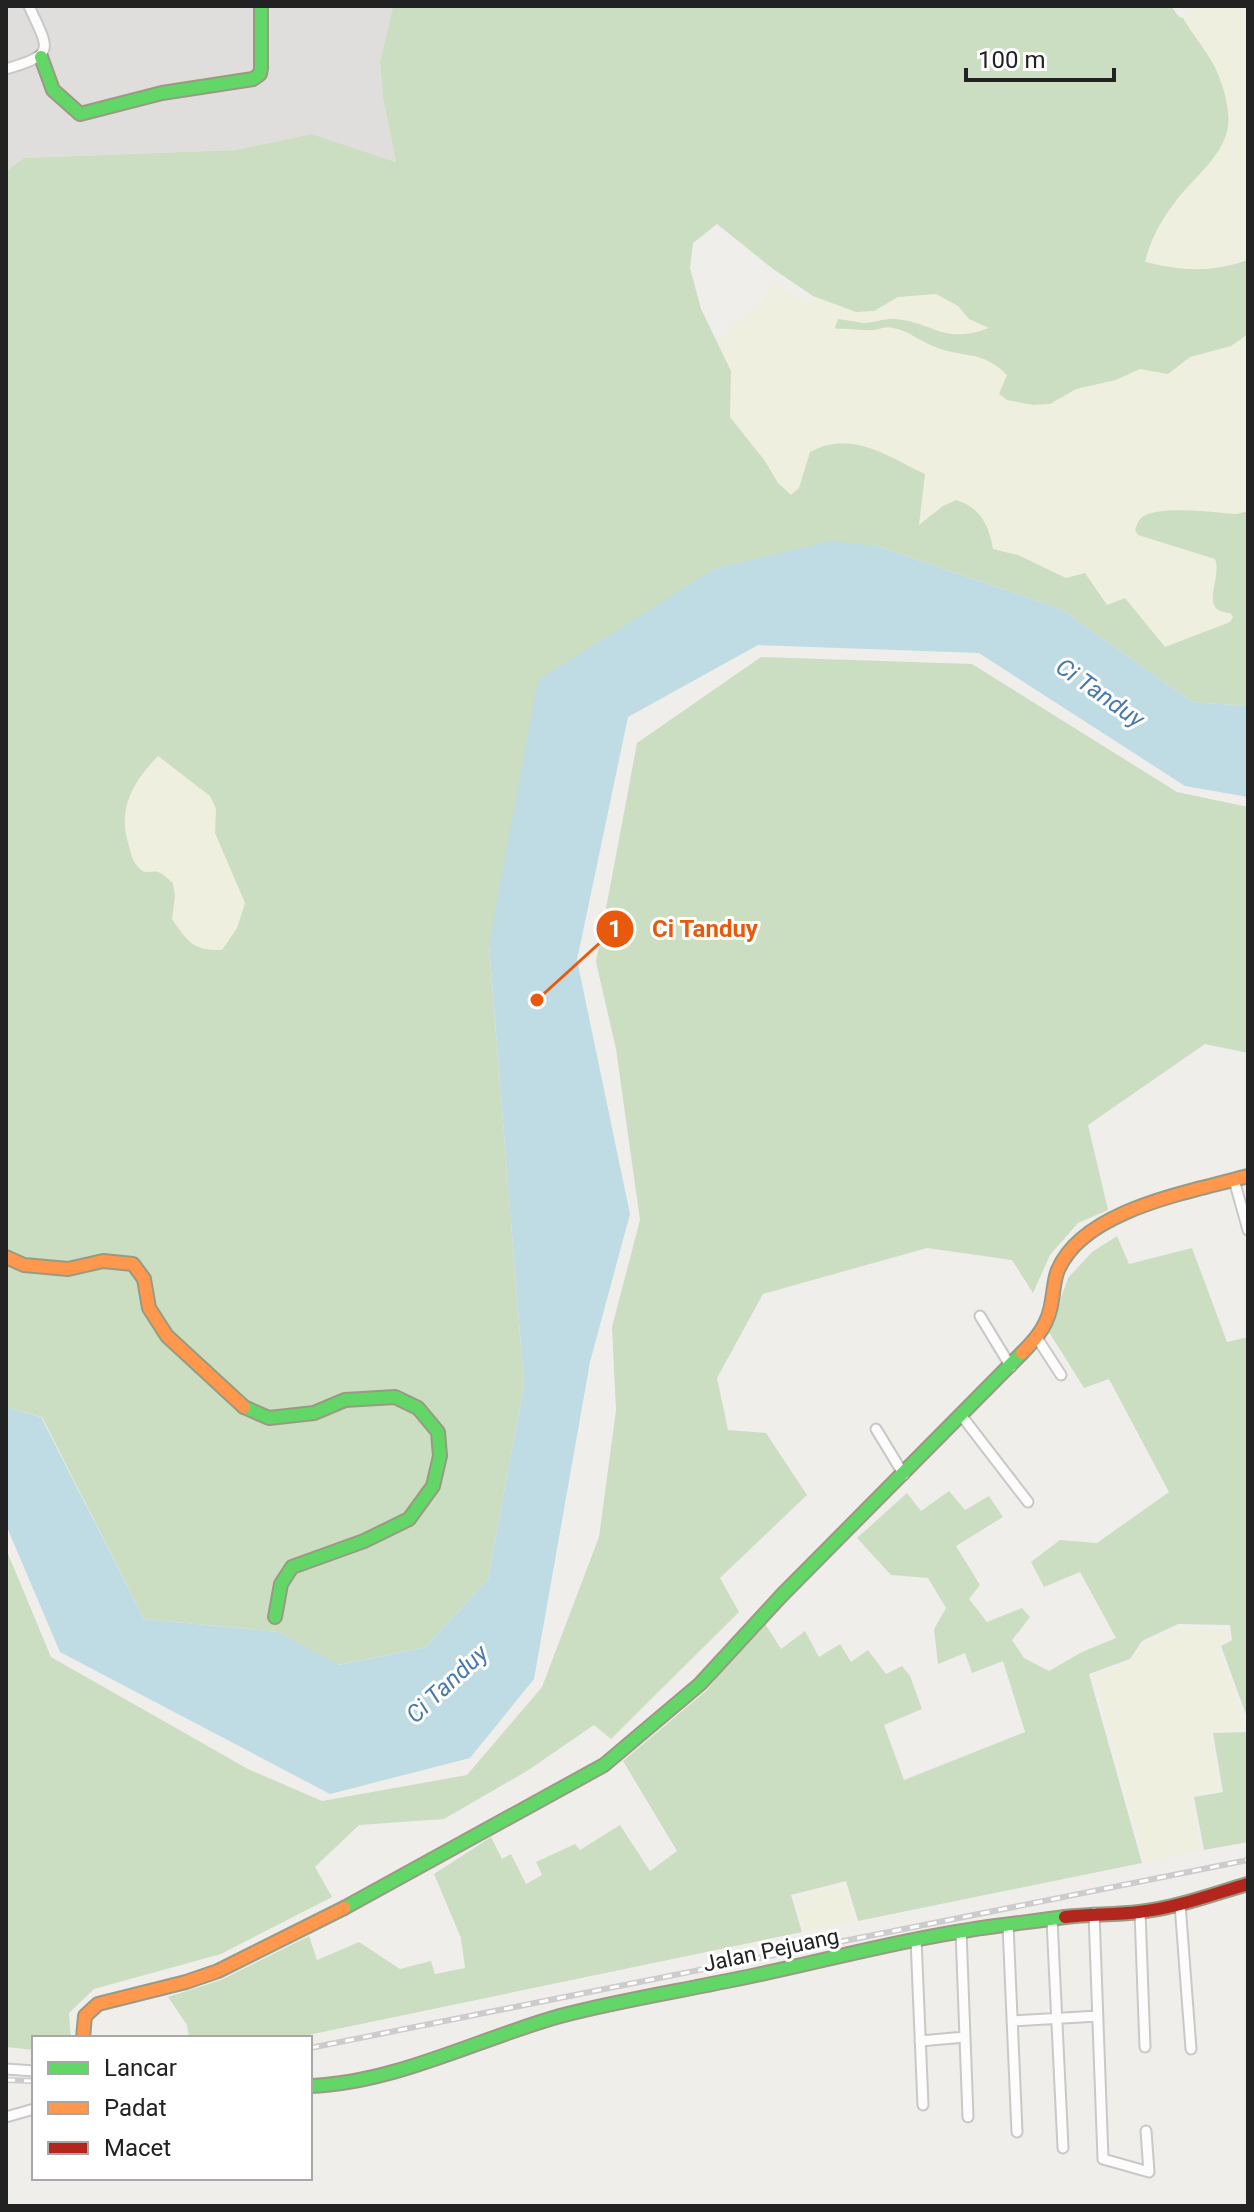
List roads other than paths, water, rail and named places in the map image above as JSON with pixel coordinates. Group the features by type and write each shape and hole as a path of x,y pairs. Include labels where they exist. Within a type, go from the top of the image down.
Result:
{"street":[{"path":"6,69 41,57 45,51 45,43 29,6"},
{"path":"41,57 53,90 65,97 74,111 80,114 162,93 253,79 260,74 261,68 261,6"},
{"path":"83,2036 85,2016 98,2004 186,1982 259,1952 388,1886 604,1765 700,1684 782,1595 1011,1367 1037,1338 1049,1317 1059,1269 1071,1250 1090,1233 1124,1215 1248,1176"},
{"path":"1234,1180 1248,1230"},
{"path":"6,1257 24,1265 68,1269 103,1261 133,1264 144,1279 149,1308 167,1336 245,1408 269,1418 314,1413 345,1400 395,1397 418,1408 438,1432 440,1456 433,1486 409,1519 364,1541 292,1567 277,1593 275,1617"},
{"path":"980,1316 1011,1367"},
{"path":"1037,1338 1061,1375"},
{"path":"961,1415 1028,1502"},
{"path":"876,1429 904,1475"},
{"name":"Jalan Pejuang","path":"312,2086 338,2085 362,2079 462,2050 557,2017 627,2000 961,1931 1094,1913 1140,1912 1248,1884"},
{"path":"1180,1904 1191,2049"},
{"path":"1140,1912 1145,2047"},
{"path":"1094,1913 1103,2159 1149,2172 1146,2131"},
{"path":"1052,1920 1063,2148"},
{"path":"1008,1925 1017,2132"},
{"path":"961,1931 968,2117"},
{"path":"916,1939 923,2105"},
{"path":"1012,2021 1098,2016"},
{"path":"920,2041 965,2037"},
{"path":"6,2069 32,2071"},
{"path":"6,2117 32,2110"}],"water":[{"path":"830,541 877,546 1061,609 1192,702 1248,706 1248,797 1185,786 979,653 758,645 628,717 577,960 630,1214 590,1362 534,1679 470,1758 330,1794 60,1652 6,1525 6,1407 41,1417 144,1619 278,1632 339,1665 426,1647 488,1579 524,1385 489,944 538,680 714,569"}],"railway":[{"path":"312,2048 1248,1860"},
{"path":"6,2080 32,2081"}],"place":[{"name":"Ci Tanduy","path":"537,1000"}]}
